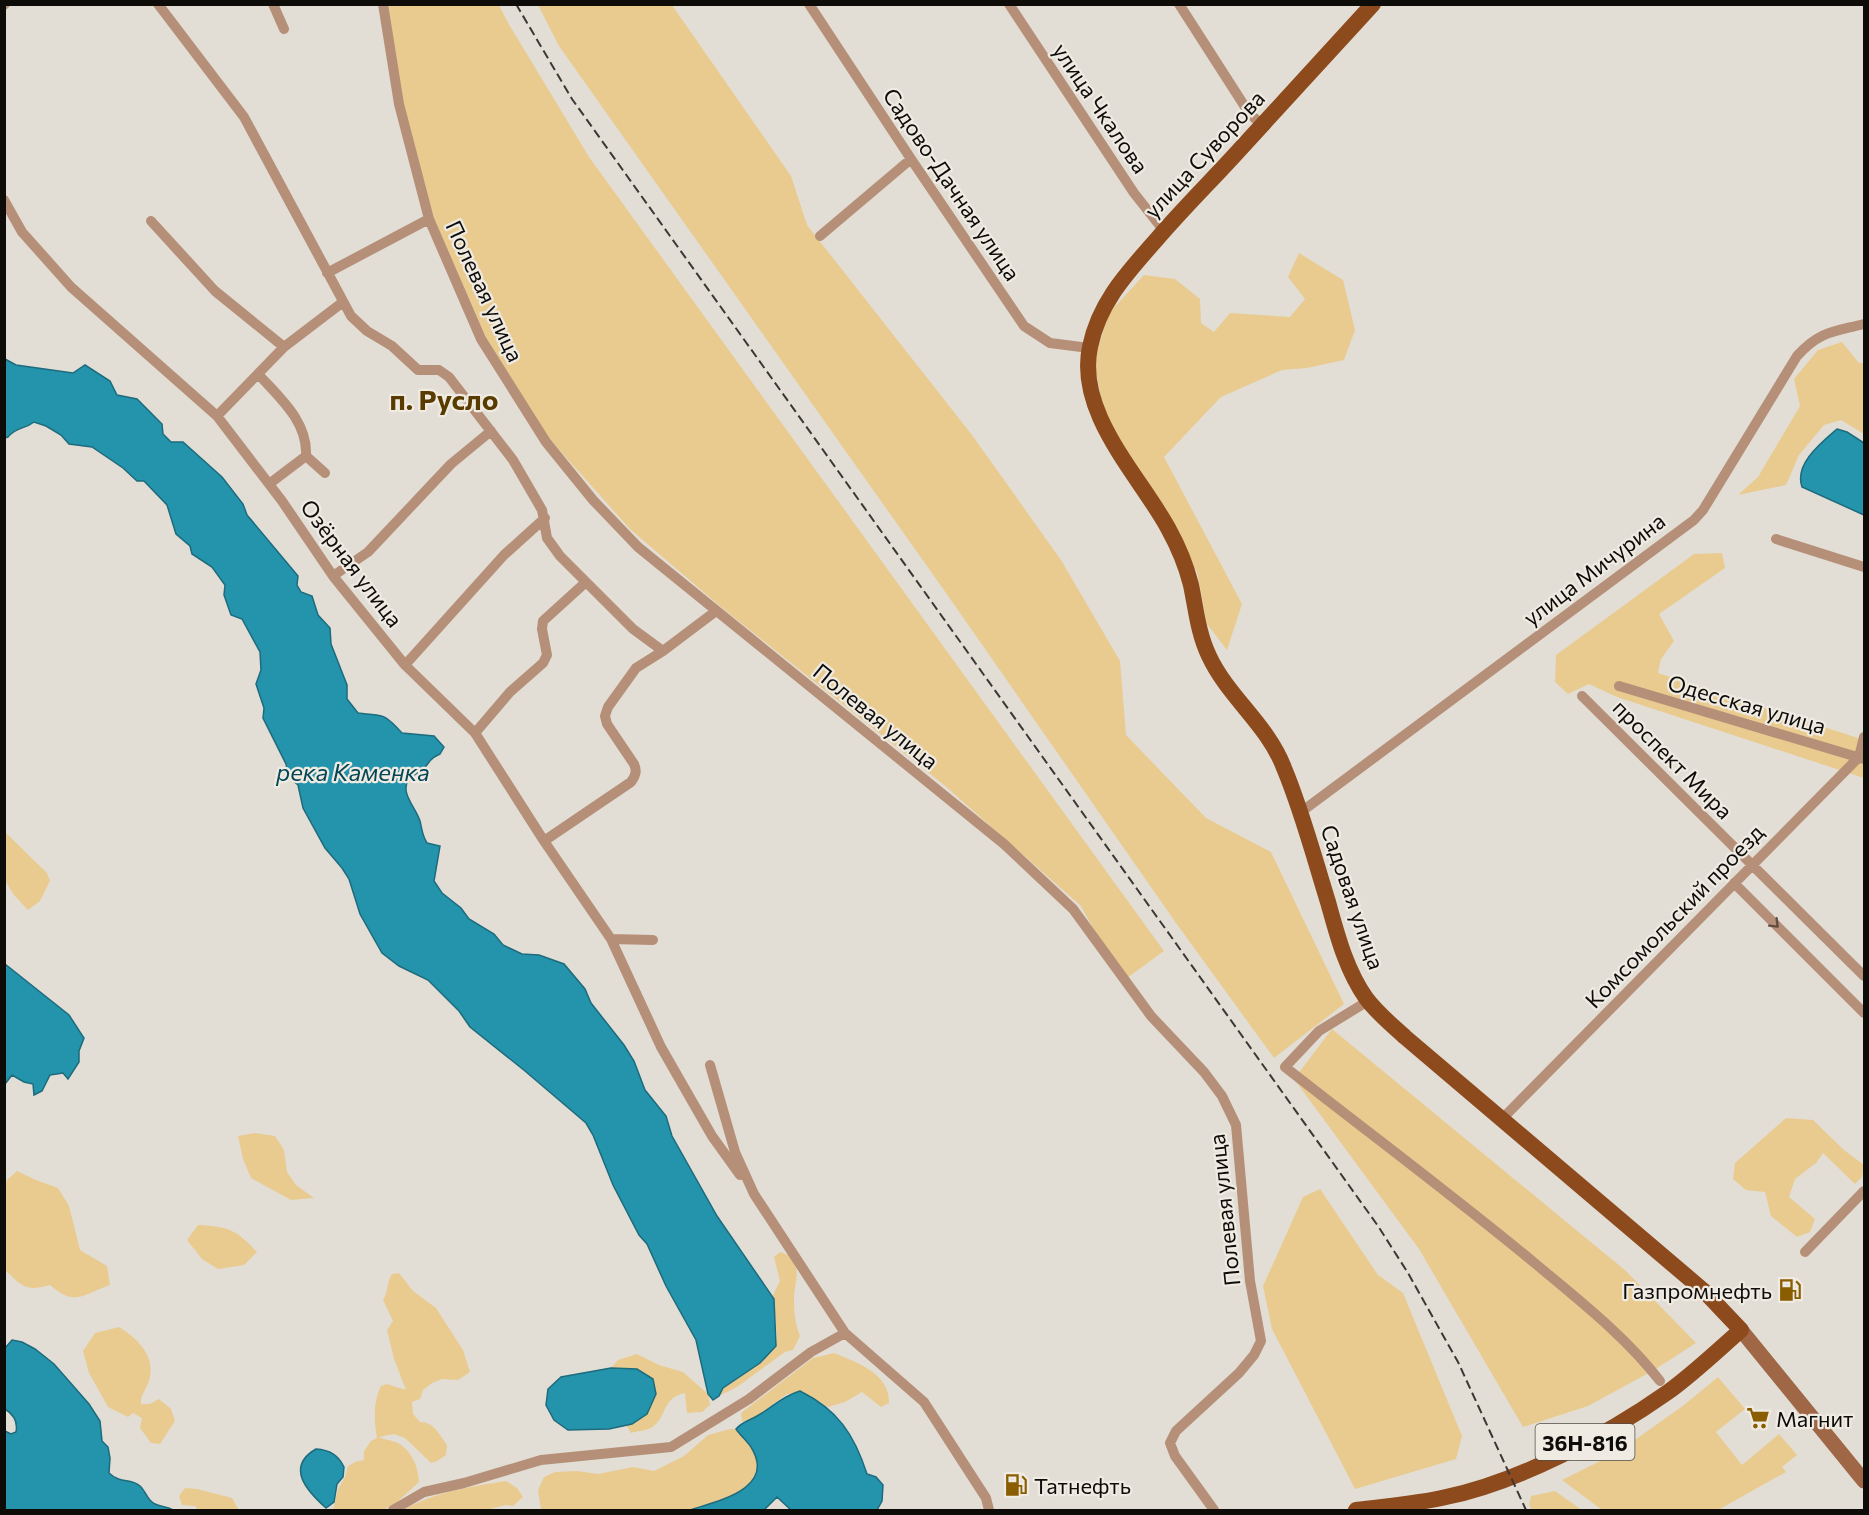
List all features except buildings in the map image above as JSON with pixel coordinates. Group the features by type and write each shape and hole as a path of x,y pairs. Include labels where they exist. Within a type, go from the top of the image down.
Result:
{"main road":[{"name":"улица Суворова","path":"1089,348 1095,326 1109,296 1164,231 1373,5"},
{"name":"Садовая улица","path":"1089,348 1090,384 1093,400 1102,422 1167,526 1180,552 1190,582 1201,638 1210,658 1269,739 1283,763 1301,812 1340,943 1368,1001 1405,1037 1704,1291 1741,1330 1864,1480"},
{"name":"36Н-816","path":"1356,1510 1406,1507 1482,1487 1524,1472 1577,1446 1668,1392 1741,1330"}],"street":[{"path":"158,4 244,117 351,316 392,346 413,367 424,371 439,370 449,377 513,460 542,510 547,538 560,556 633,629 663,651"},
{"path":"273,4 284,29"},
{"name":"Полевая улица","path":"383,4 399,104 429,219 482,339 546,442 593,500 639,547 1004,844 1074,909 1151,1016 1204,1072 1222,1096 1236,1125 1250,1281 1261,1341 1254,1355 1239,1373 1176,1431 1170,1443 1175,1456 1214,1510"},
{"name":"Садово-Дачная улица","path":"809,4 910,159 1024,326 1050,343 1089,348"},
{"name":"улица Чкалова","path":"1009,4 1134,193 1164,231"},
{"path":"1179,4 1249,113 1262,125"},
{"path":"820,236 910,159"},
{"name":"Озёрная улица","path":"4,200 22,232 71,287 217,416 269,484 333,576 405,665 475,733 544,841 611,939 661,1047 712,1136 754,1194"},
{"path":"327,273 429,219"},
{"path":"151,221 215,291 284,347"},
{"path":"217,416 284,347 343,302"},
{"name":"улица Мичурина","path":"1301,812 1694,520 1703,510 1797,356 1810,342 1826,334 1864,324"},
{"path":"259,375 295,415 307,443 306,456 269,484"},
{"path":"333,576 368,552 452,464 491,431"},
{"name":"Озёрная улица","path":"306,456 325,473"},
{"name":"Озёрная улица","path":"405,665 504,555 545,518"},
{"path":"1776,539 1864,567"},
{"path":"475,733 510,692 543,663 547,656 543,621 586,582"},
{"path":"544,841 635,777 636,770 633,764 607,724 605,716 608,707 636,668 663,651 716,611"},
{"name":"Одесская улица","path":"1619,686 1862,758"},
{"name":"проспект Мира","path":"1582,696 1864,976"},
{"name":"Комсомольский проезд","path":"1503,1119 1752,864 1862,758 1864,737"},
{"path":"1734,883 1864,1013"},
{"path":"611,939 653,940"},
{"path":"1368,1001 1319,1031 1285,1067 1514,1246 1579,1300 1645,1361 1660,1382"},
{"path":"710,1065 735,1152 754,1194 845,1333 924,1402 986,1498 989,1510"},
{"path":"1805,1252 1864,1191"},
{"path":"393,1510 424,1492 464,1483 541,1460 671,1447 749,1400 811,1352 845,1333"}],"shaded area":[{"path":"387,5 499,5 589,157 1164,951 1127,978 1100,941 1081,906 944,785 721,607 630,529 538,426 484,335 436,226 402,106"},
{"path":"538,5 672,5 791,176 807,225 972,435 1061,560 1120,661 1126,735 1206,818 1271,852 1344,1004 1274,1058 1176,923 559,46"},
{"path":"1299,253 1343,280 1355,330 1344,360 1307,368 1282,370 1221,397 1164,457 1242,604 1227,650 1207,624 1197,572 1171,523 1104,413 1094,361 1109,313 1144,275 1175,279 1200,299 1201,323 1214,332 1230,313 1290,317 1305,299 1288,277"},
{"path":"1842,342 1859,363 1864,363 1864,434 1841,420 1824,425 1799,455 1786,485 1738,495 1758,477 1800,406 1794,379 1818,350"},
{"path":"1722,553 1725,568 1659,614 1674,641 1661,659 1658,673 1864,740 1864,778 1617,697 1589,684 1568,694 1555,682 1556,655 1694,554"},
{"path":"5,832 47,873 50,881 40,901 28,910 13,894 5,880"},
{"path":"1332,1029 1626,1271 1696,1343 1654,1370 1588,1406 1523,1427 1419,1249 1294,1079"},
{"path":"1786,1118 1813,1120 1844,1150 1864,1165 1862,1177 1855,1184 1823,1153 1816,1163 1795,1179 1789,1197 1815,1219 1810,1232 1797,1237 1771,1216 1765,1192 1746,1190 1733,1179 1735,1163"},
{"path":"255,1133 275,1136 284,1150 287,1172 296,1185 314,1198 291,1200 251,1178 243,1159 238,1136"},
{"path":"17,1171 58,1188 69,1206 80,1250 107,1266 110,1285 79,1297 66,1296 50,1285 29,1288 5,1270 5,1186 7,1180"},
{"path":"1320,1189 1378,1275 1403,1293 1462,1436 1456,1459 1355,1489 1272,1329 1263,1286 1303,1197"},
{"path":"198,1225 225,1228 243,1238 257,1252 244,1265 218,1269 202,1259 187,1240"},
{"path":"780,1252 791,1256 796,1267 794,1308 800,1336 793,1350 785,1352 737,1387 719,1396 723,1388 760,1363 777,1338 772,1297 780,1281 774,1257"},
{"path":"399,1273 413,1291 436,1308 463,1350 470,1372 458,1380 442,1379 432,1383 423,1390 420,1399 412,1402 413,1414 420,1422 433,1426 447,1445 446,1455 431,1463 405,1438 394,1434 379,1437 398,1443 407,1450 416,1465 419,1482 395,1504 383,1510 333,1510 338,1489 348,1466 364,1460 364,1451 371,1441 377,1438 375,1411 381,1386 387,1384 406,1390 394,1359 387,1330 393,1321 383,1300 392,1274"},
{"path":"119,1327 134,1338 149,1359 150,1377 141,1404 150,1404 159,1399 171,1409 175,1421 160,1444 151,1443 140,1428 142,1418 133,1413 128,1417 108,1407 89,1373 83,1351 95,1333"},
{"path":"834,1353 862,1365 878,1377 888,1393 889,1403 881,1407 862,1392 845,1402 828,1407 814,1398 787,1394 757,1416 742,1422 741,1413 813,1358"},
{"path":"637,1354 659,1365 683,1372 708,1394 710,1405 702,1412 687,1413 685,1393 677,1396 668,1404 660,1419 651,1428 631,1433 626,1425 632,1424 637,1369 611,1368 618,1360"},
{"path":"1718,1377 1745,1409 1716,1432 1742,1465 1779,1434 1797,1455 1782,1467 1786,1472 1718,1510 1602,1510 1562,1480 1618,1452 1684,1405"},
{"path":"736,1429 751,1447 757,1462 749,1487 737,1495 690,1510 541,1510 538,1490 544,1477 555,1472 577,1471 598,1474 633,1467 654,1471 684,1456 708,1435"},
{"path":"506,1481 517,1488 523,1497 513,1506 506,1505 486,1510 403,1510 440,1494"},
{"path":"185,1488 232,1498 239,1510 198,1510 195,1506 182,1505 179,1496"},
{"path":"1555,1491 1582,1510 1532,1510 1529,1505 1531,1496"}],"water":[{"name":"река Каменка","path":"5,359 16,365 73,373 85,365 110,381 117,395 137,399 162,424 163,434 171,442 183,442 222,477 243,504 247,515 298,576 297,585 301,592 312,596 318,615 330,628 331,644 347,685 347,699 358,713 382,716 402,733 434,736 444,747 440,754 411,777 406,788 427,843 440,846 434,881 442,893 461,908 469,919 494,934 503,945 522,954 539,955 564,964 585,989 591,1003 634,1061 645,1090 666,1116 672,1136 717,1216 774,1299 776,1346 760,1363 723,1388 719,1396 713,1400 708,1394 696,1340 666,1286 647,1244 639,1235 613,1185 586,1123 470,1027 459,1011 428,980 399,966 382,953 360,914 349,879 325,848 303,808 298,785 288,776 286,764 263,718 264,708 256,684 261,670 260,652 242,619 231,615 224,595 225,585 212,567 192,554 190,546 176,534 167,505 144,481 137,481 123,468 92,447 69,444 61,435 34,422 5,438"},
{"path":"1837,429 1847,432 1864,443 1864,515 1802,487 1801,478 1805,462 1817,447"},
{"path":"5,964 69,1015 84,1038 79,1051 79,1062 68,1079 63,1073 50,1075 42,1091 34,1095 33,1084 12,1075 5,1084"},
{"path":"12,1340 35,1349 54,1364 89,1404 100,1421 102,1441 108,1447 109,1473 118,1479 136,1483 152,1503 173,1510 5,1510 5,1431 11,1434 16,1432 14,1419 5,1409 5,1348"},
{"path":"611,1368 637,1369 653,1379 656,1394 647,1414 632,1424 609,1429 568,1430 554,1420 546,1405 548,1389 561,1377"},
{"path":"800,1391 825,1406 843,1425 856,1447 867,1474 876,1477 883,1485 882,1501 877,1510 791,1510 777,1497 764,1510 690,1510 728,1497 750,1483 756,1473 757,1461 751,1447 736,1429 782,1399"},
{"path":"316,1449 333,1454 344,1467 343,1477 337,1484 334,1502 326,1508 306,1487 302,1479 302,1463"}],"railway":[{"path":"516,4 572,99 1378,1226 1408,1273 1458,1362 1526,1510"}],"place":[{"name":"Газпромнефть","path":"1790,1290"},
{"name":"Магнит","path":"1758,1418"},
{"name":"Татнефть","path":"1016,1485"}],"district":[{"name":"п. Русло","path":"444,399"}]}
